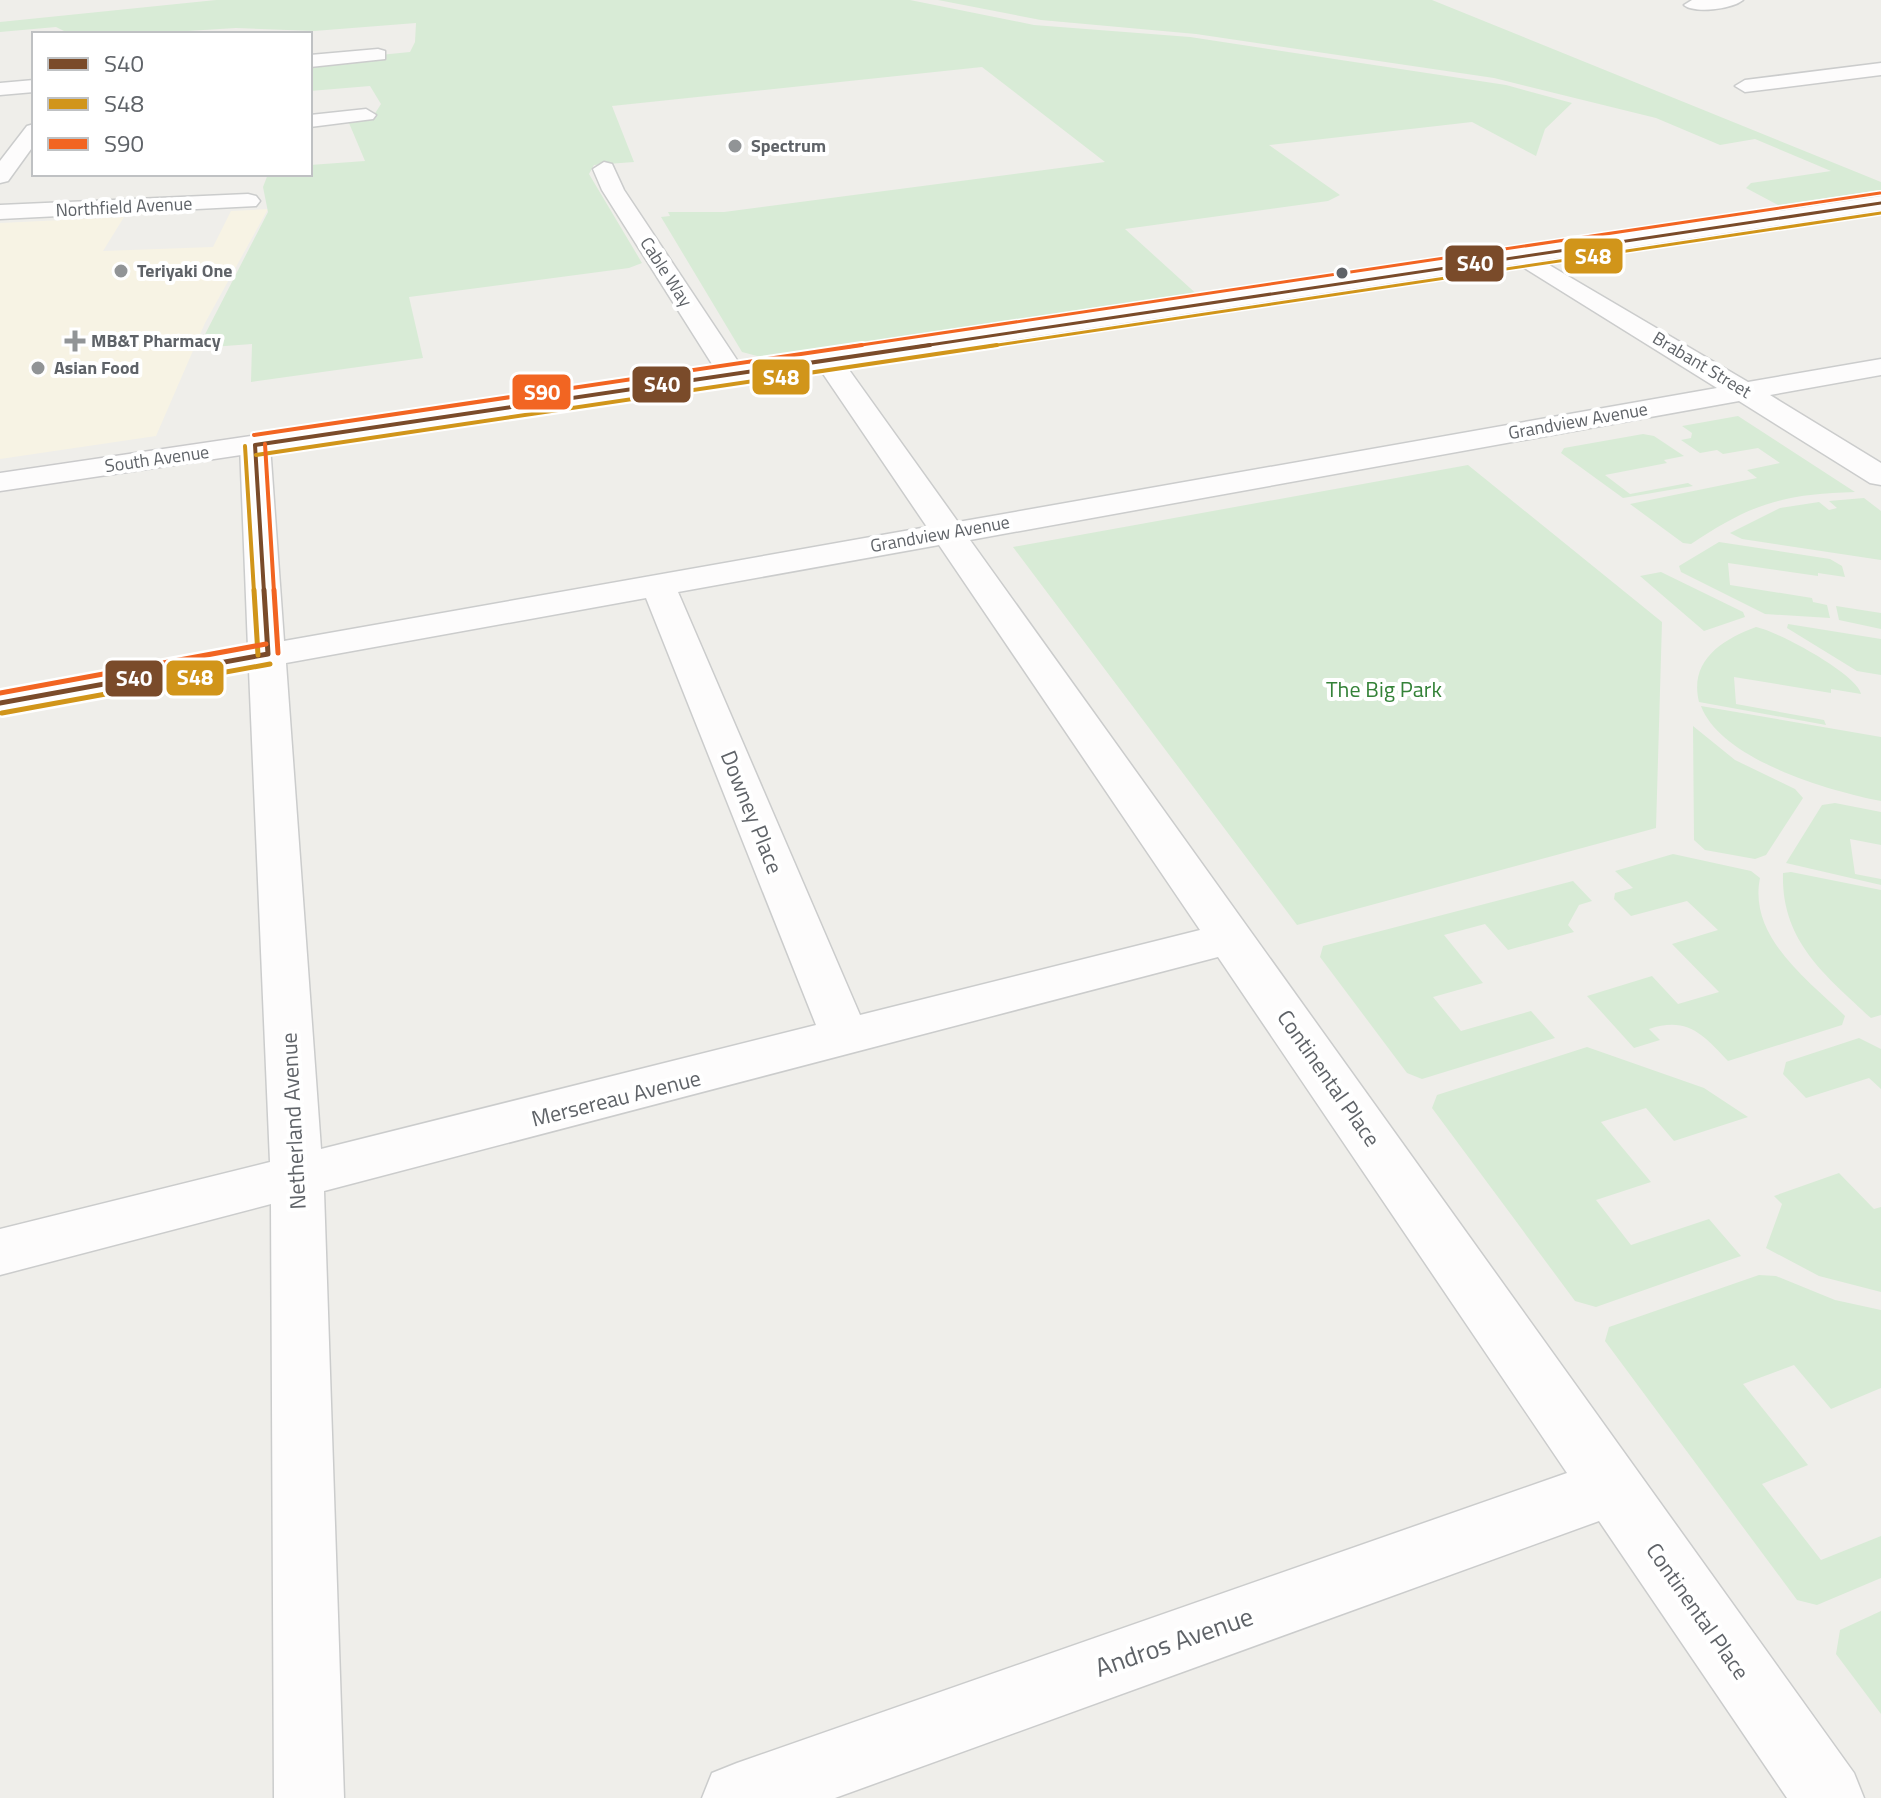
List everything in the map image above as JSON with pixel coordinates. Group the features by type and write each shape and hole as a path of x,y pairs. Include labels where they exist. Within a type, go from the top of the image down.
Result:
{"street":[{"path":"1693,5 1734,0"},
{"path":"312,61 378,55"},
{"path":"1745,86 1881,69"},
{"path":"0,89 32,86"},
{"path":"312,121 366,115"},
{"path":"0,176 27,151"},
{"name":"Cable Way","path":"604,169 613,190 731,372"},
{"name":"Northfield Avenue","path":"0,212 248,201"},
{"name":"South Avenue","path":"0,482 1879,203"},
{"name":"Brabant Street","path":"1522,256 1881,476"},
{"name":"Continental Place","path":"827,359 1829,1798"},
{"name":"Grandview Avenue","path":"0,703 1881,367"},
{"name":"Netherland Avenue","path":"255,445 297,1179 309,1798"},
{"name":"Downey Place","path":"658,585 846,1039"},
{"name":"Mersereau Avenue","path":"0,1252 846,1039 1231,938"},
{"name":"Andros Avenue","path":"737,1798 1611,1487"}],"shaded area":[{"path":"268,209 205,323 156,436 0,459 0,223 124,217 103,251 213,247 231,211"}],"green space":[{"path":"216,0 910,0 1034,25 1190,37 1506,85 1572,103 1545,129 1536,156 1472,122 1269,145 1340,195 1328,201 1125,229 1201,298 824,354 761,357 742,352 661,217 670,216 668,212 724,212 1105,162 982,67 612,106 634,162 594,165 589,174 642,263 629,268 409,297 423,358 251,382 252,344 198,348 268,212 263,187 267,176 312,176 312,165 365,161 349,123 374,115 381,104 370,86 312,91 312,62 410,52 415,42 416,23 314,31 236,28 171,32 62,32 56,27 0,32 0,22"},
{"path":"938,0 1432,0 1881,182 1881,190 1778,205 1746,188 1751,183 1831,171 1755,139 1720,145 1656,118 1494,78 1196,34 1041,20"},
{"path":"1738,416 1855,492 1807,495 1768,504 1732,519 1691,544 1683,543 1630,504 1757,478 1747,470 1780,463 1758,448 1723,454 1717,450 1700,453 1681,440 1691,438 1692,433 1682,426"},
{"path":"1643,434 1654,436 1684,456 1664,460 1667,463 1605,475 1630,494 1688,483 1693,486 1623,498 1561,453 1564,448"},
{"name":"The Big Park","path":"1468,465 1662,622 1656,828 1297,925 1013,547"},
{"path":"1864,498 1881,511 1881,560 1742,539 1730,533 1780,508 1819,502 1829,510 1837,508 1829,501"},
{"path":"1719,542 1830,559 1842,566 1845,577 1728,563 1730,585 1812,598 1813,602 1827,605 1830,618 1765,614 1681,572 1679,566"},
{"path":"1661,572 1743,612 1745,617 1704,631 1640,576"},
{"path":"1836,606 1881,613 1881,629 1839,620"},
{"path":"1788,624 1881,639 1881,675 1857,671 1787,628"},
{"path":"1756,627 1832,665 1861,694 1831,689 1831,693 1734,677 1736,704 1824,720 1826,725 1699,702 1697,688 1703,664 1731,638"},
{"path":"1701,706 1881,737 1881,801 1807,781 1753,757 1712,725"},
{"path":"1693,726 1735,760 1795,789 1803,798 1766,855 1755,859 1705,850 1694,840"},
{"path":"1835,803 1881,812 1881,845 1850,839 1855,874 1881,879 1881,885 1786,863 1822,805"},
{"path":"1673,854 1751,871 1760,878 1759,899 1763,919 1772,938 1784,956 1845,1016 1842,1025 1728,1061 1694,1030 1674,1025 1649,1029 1660,1040 1634,1048 1587,996 1652,976 1678,1004 1719,992 1672,944 1718,930 1687,901 1631,916 1614,899 1615,893 1633,888 1615,871"},
{"path":"1783,873 1881,890 1881,1015 1871,1018 1809,955 1789,918 1784,897"},
{"path":"1573,881 1592,901 1579,905 1568,925 1574,932 1508,950 1485,924 1444,935 1483,983 1433,997 1461,1031 1531,1011 1555,1038 1422,1079 1407,1073 1320,957 1323,946"},
{"path":"1859,1038 1881,1049 1881,1089 1869,1078 1806,1098 1783,1074 1786,1062"},
{"path":"1587,1047 1704,1088 1748,1117 1674,1141 1646,1108 1601,1122 1651,1182 1596,1200 1631,1245 1709,1219 1741,1256 1596,1307 1575,1301 1432,1108 1437,1095"},
{"path":"1839,1173 1874,1209 1881,1207 1881,1292 1819,1276 1766,1248 1782,1204 1774,1196"},
{"path":"1759,1275 1776,1276 1835,1300 1881,1310 1881,1388 1831,1409 1794,1365 1743,1384 1808,1465 1762,1484 1821,1560 1881,1536 1881,1578 1817,1605 1797,1600 1605,1341 1609,1327"},
{"path":"1881,1611 1881,1714 1836,1654 1840,1630"}],"transit line":[{"name":"S90","path":"254,435 1880,193"},
{"name":"S40","path":"255,445 1881,203"},
{"name":"S48","path":"256,455 1881,213"},
{"name":"S90","path":"265,444 278,653"},
{"name":"S40","path":"255,445 268,654"},
{"name":"S48","path":"245,446 258,655"},
{"name":"S90","path":"0,693 266,644"},
{"name":"S40","path":"0,703 268,654"},
{"name":"S48","path":"2,713 270,664"}],"place":[{"name":"Spectrum","path":"735,146"},
{"name":"Teriyaki One","path":"121,271"},
{"name":"MB&T Pharmacy","path":"75,341"},
{"name":"Asian Food","path":"38,368"}]}
